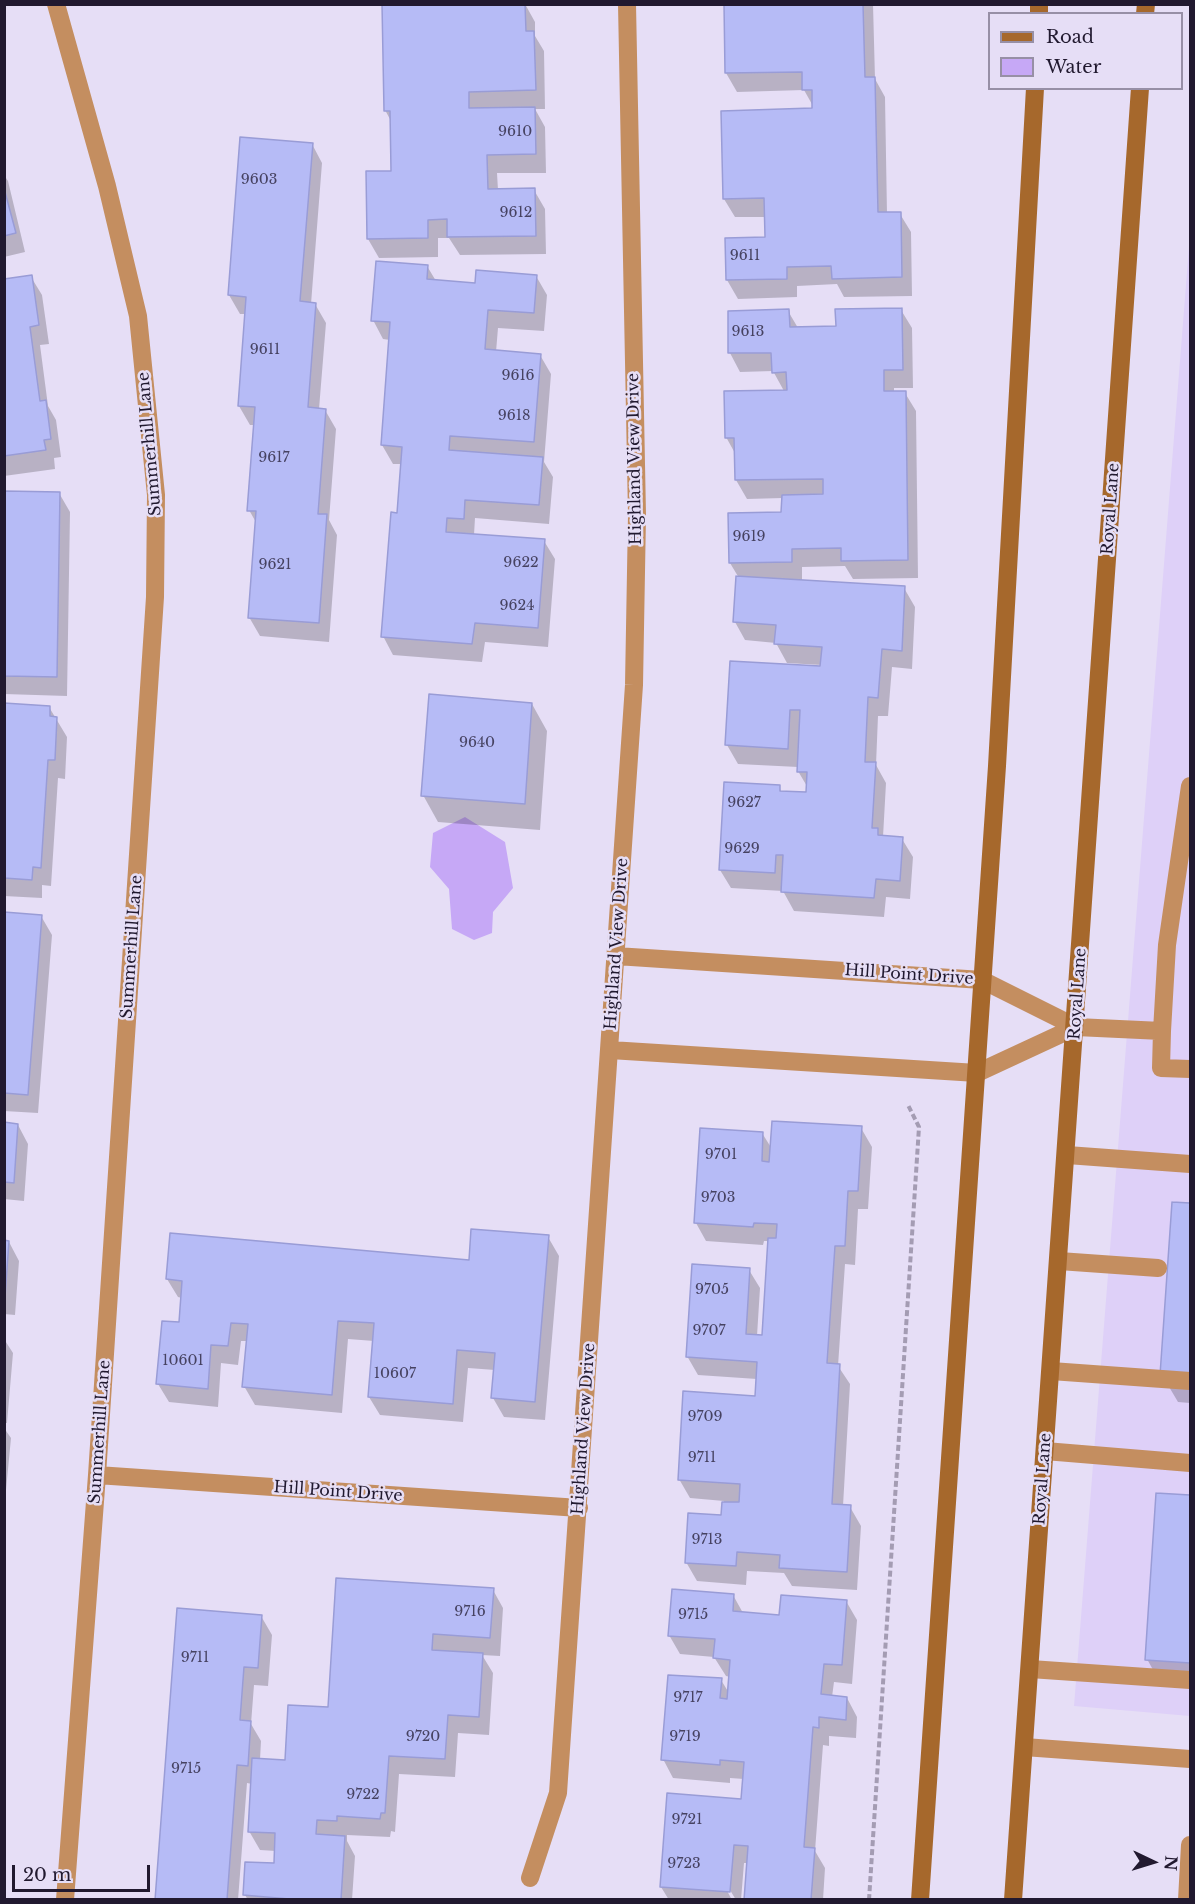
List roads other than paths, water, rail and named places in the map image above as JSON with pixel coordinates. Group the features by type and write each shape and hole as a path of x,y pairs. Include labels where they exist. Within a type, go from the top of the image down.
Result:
{"main road":[{"path":"920,1899 977,1072 1035,90"},
{"name":"Royal Lane","path":"1013,1899 1052,1371 1140,90"}],"street":[{"name":"Summerhill Lane","path":"57,4 107,186 138,316 156,495 155,597 97,1475 64,1899"},
{"name":"Highland View Drive","path":"530,1878 558,1793 634,686 637,515 627,4"},
{"path":"1191,786 1167,945 1161,1068 1191,1069"},
{"name":"Hill Point Drive","path":"616,956 982,980 1076,1027"},
{"path":"610,1050 977,1072 1076,1027 1162,1031"},
{"path":"1066,1155 1191,1164"},
{"path":"1059,1261 1158,1268"},
{"path":"1052,1371 1191,1381"},
{"path":"1045,1451 1191,1463"},
{"name":"Hill Point Drive","path":"97,1475 579,1508"},
{"path":"1030,1669 1191,1680"},
{"path":"1024,1747 1191,1759"},
{"path":"1187,1899 1191,1845"}],"water":[{"path":"465,817 505,842 513,888 493,912 492,933 474,940 452,929 449,889 430,867 433,833"}]}
